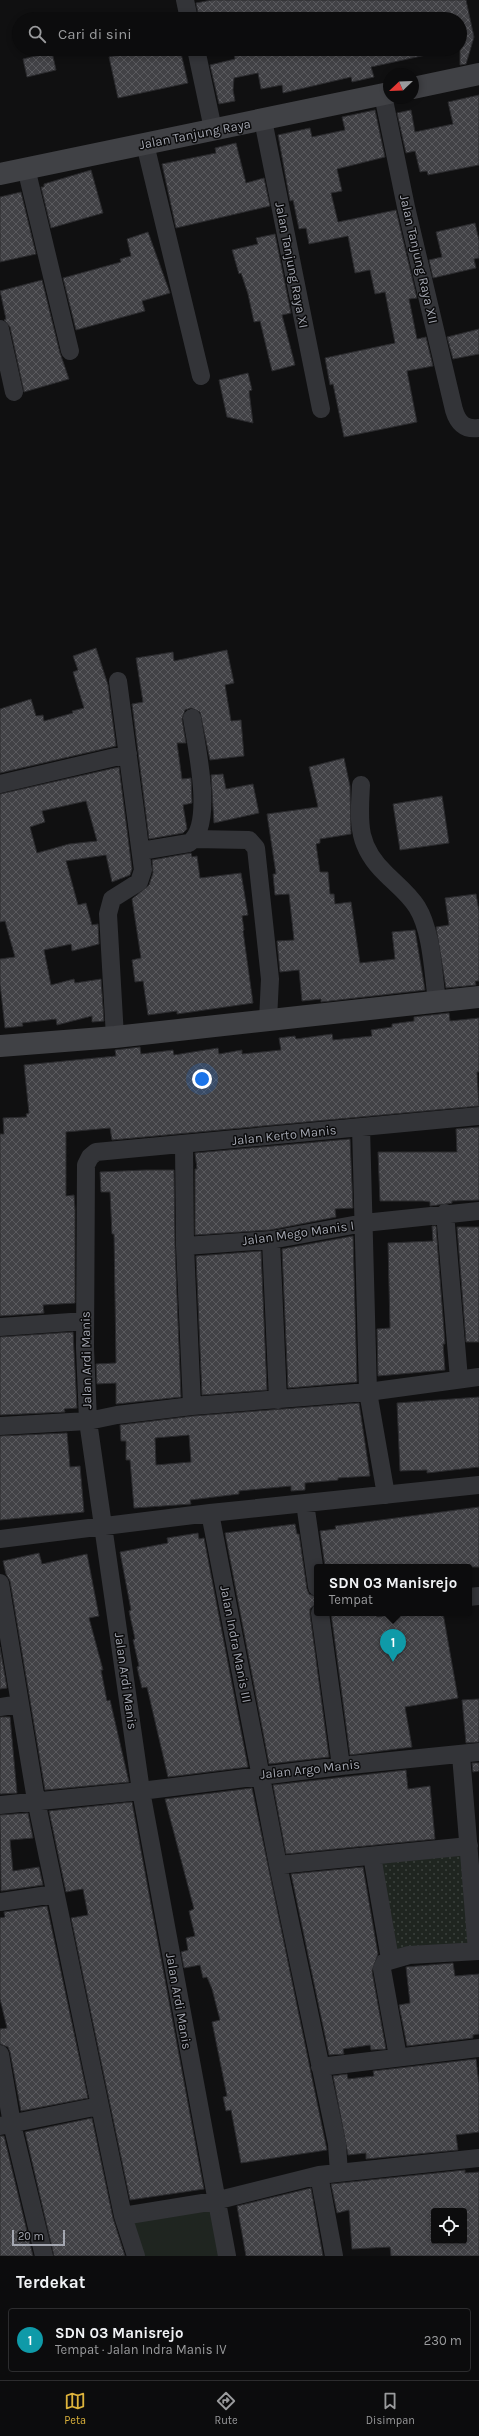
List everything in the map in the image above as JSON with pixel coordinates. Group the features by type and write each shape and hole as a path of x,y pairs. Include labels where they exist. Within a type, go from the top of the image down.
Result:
{"main road":[{"path":"419,87 479,74"},
{"name":"Jalan Tanjung Raya","path":"0,174 383,95"},
{"path":"1,1042 115,1037 479,997"}],"street":[{"path":"185,0 188,12"},
{"path":"197,56 213,129"},
{"name":"Jalan Tanjung Raya XII","path":"388,104 408,215 454,410 460,422 465,427 479,428"},
{"name":"Jalan Tanjung Raya XI","path":"263,120 321,409"},
{"path":"145,144 201,376"},
{"path":"26,168 70,351"},
{"path":"0,329 14,392"},
{"path":"115,1037 108,914 112,899 142,879 141,851 118,682"},
{"path":"192,718 202,783 202,815 194,839"},
{"path":"0,784 128,754"},
{"path":"360,784 359,826 364,842 377,865 417,906 425,923 437,1001"},
{"path":"141,851 178,846 194,839 249,840 256,848 270,979 268,1020"},
{"name":"Jalan Kerto Manis","path":"90,1157 96,1152 184,1145 479,1116"},
{"path":"361,1127 368,1392 386,1495"},
{"path":"184,1145 184,1246 192,1406"},
{"name":"Jalan Ardi Manis","path":"90,1157 85,1170 85,1321 88,1421 141,1791 227,2256"},
{"name":"Jalan Mego Manis I","path":"184,1246 271,1240 364,1224 479,1210"},
{"path":"445,1213 459,1379"},
{"path":"271,1240 278,1400"},
{"path":"0,1327 85,1321"},
{"path":"0,1426 88,1421 192,1406 368,1392 479,1376"},
{"path":"0,1539 210,1513 479,1485"},
{"path":"306,1503 314,1564"},
{"name":"Jalan Indra Manis III","path":"210,1513 278,1865 337,2144 339,2172"},
{"path":"1,1591 36,1800 55,1894 99,2106 124,2216 136,2256"},
{"path":"324,1616 341,1766"},
{"path":"0,1707 20,1704"},
{"name":"Jalan Argo Manis","path":"0,1805 36,1800 141,1791 261,1775 479,1752"},
{"path":"398,2057 382,1969 384,1962 390,1959 409,1955 478,1951 461,1755"},
{"path":"278,1865 469,1846"},
{"path":"372,1856 390,1959"},
{"path":"0,1902 55,1894"},
{"path":"320,2067 479,2048"},
{"path":"0,2054 6,2125 44,2256"},
{"path":"6,2125 99,2106"},
{"path":"124,2216 216,2201 319,2175 479,2158"},
{"path":"319,2175 334,2256"}],"shaded area":[{"path":"462,1850 473,1947 392,1954 376,1860"},
{"path":"210,2207 220,2256 141,2256 131,2221"}],"building":[{"path":"212,0 466,0 474,37 466,64 460,65 460,56 467,56 467,12 198,12 196,3"},
{"path":"35,56 53,56 56,70 27,77 23,59"},
{"path":"182,56 188,83 118,98 109,57"},
{"path":"234,56 421,56 371,67 374,77 352,82 351,77 283,93 282,85 261,89 258,73 234,78 233,90 235,101 219,104 210,65 235,59"},
{"path":"479,95 479,165 428,175 427,171 420,172 415,151 406,153 397,113 411,110 415,132 453,124 448,102"},
{"path":"375,110 385,157 337,169 342,191 331,193 338,222 396,210 417,298 409,299 417,339 426,337 433,366 407,371 417,422 344,437 333,384 330,385 325,358 395,343 385,292 375,294 370,270 355,273 348,236 309,244 306,228 299,229 293,200 290,201 278,135 310,128 312,137 345,130 342,117"},
{"path":"236,143 246,183 264,178 270,206 176,228 162,164 216,153 215,148"},
{"path":"91,170 103,213 51,228 41,187 44,187 44,184"},
{"path":"21,192 36,254 0,262 0,197"},
{"path":"475,223 479,240 479,258 474,259 476,268 433,278 429,260 442,257 436,232"},
{"path":"148,232 170,293 142,301 145,311 76,330 63,278 121,262 120,259 131,256 127,239"},
{"path":"275,234 291,313 282,315 295,365 272,371 260,321 254,322 248,294 241,273 239,274 232,250 258,244 256,238"},
{"path":"42,280 60,353 69,379 24,392 10,327 4,320 6,319 0,291"},
{"path":"479,329 479,354 453,359 447,337"},
{"path":"248,373 252,390 249,391 253,423 227,417 219,380"},
{"path":"96,648 108,685 116,746 0,773 0,709 31,699 36,716 43,715 44,721 73,713 72,711 84,708 73,672 78,670 73,656"},
{"path":"227,650 234,683 225,685 231,721 241,720 244,756 210,760 200,712 191,708 185,710 182,719 186,743 177,743 182,779 191,778 192,803 183,805 187,829 183,833 149,839 132,704 143,702 136,658 173,652 174,661"},
{"path":"344,758 350,786 351,834 320,839 320,843 316,844 320,872 328,872 330,894 334,894 335,904 351,902 360,963 395,959 392,932 415,930 425,990 321,1002 321,999 302,1001 299,970 280,972 277,941 294,940 289,894 275,895 273,874 276,874 267,814 318,807 309,767"},
{"path":"119,767 132,869 130,875 112,882 106,855 66,861 78,905 86,903 92,925 98,924 99,944 72,951 71,944 44,950 51,985 74,979 75,983 101,979 104,1021 92,1022 92,1016 57,1025 56,1019 22,1023 23,1026 5,1028 0,984 0,959 15,957 5,921 0,922 0,794","holes":["86,801 97,841 69,844 37,853 30,827 45,822 42,811"]},
{"path":"223,774 226,789 253,784 259,813 214,823 211,775"},
{"path":"442,796 449,843 400,850 393,804"},
{"path":"191,853 192,857 197,856 200,878 241,873 248,915 242,916 243,931 253,1003 177,1014 177,1011 148,1015 143,981 135,982 132,960 141,958 132,899 149,885 153,873 152,860"},
{"path":"476,894 479,911 479,981 475,981 476,985 446,988 436,927 449,925 445,898"},
{"path":"449,1013 450,1021 479,1018 479,1072 477,1072 479,1106 112,1140 110,1128 66,1132 66,1196 74,1195 75,1210 75,1303 43,1305 44,1313 0,1316 0,1134 4,1134 3,1118 27,1117 26,1114 29,1113 24,1065 116,1056 115,1050 140,1047 141,1054 173,1050 174,1055 218,1048 219,1054 242,1050 242,1054 281,1050 279,1038 295,1036 296,1039 332,1034 333,1040 372,1036 371,1030 392,1027 392,1024 414,1021 414,1017"},
{"path":"479,1127 479,1200 452,1201 452,1203 430,1206 430,1202 424,1201 380,1201 378,1152 457,1152 456,1129"},
{"path":"350,1139 353,1208 335,1209 336,1217 270,1230 195,1235 195,1169 197,1169 195,1153"},
{"path":"174,1170 175,1246 181,1397 116,1404 116,1383 97,1384 96,1364 116,1363 114,1234 112,1234 110,1192 101,1192 100,1172"},
{"path":"432,1226 436,1226 445,1344 443,1344 445,1370 378,1376 377,1329 390,1328 388,1243 433,1241"},
{"path":"457,1227 479,1227 479,1342 466,1342"},
{"path":"353,1236 357,1382 288,1388 282,1249"},
{"path":"261,1251 267,1390 202,1395 196,1256"},
{"path":"73,1332 77,1408 64,1409 65,1412 0,1415 0,1337"},
{"path":"479,1397 479,1467 427,1473 427,1470 400,1471 397,1403"},
{"path":"359,1403 370,1476 338,1478 338,1480 305,1483 305,1490 291,1491 291,1486 239,1491 239,1494 190,1500 191,1504 134,1508 130,1460 126,1460 126,1441 121,1441 120,1425 193,1416","holes":["189,1435 191,1462 156,1465 155,1438"]},
{"path":"67,1433 70,1467 80,1466 84,1512 0,1520 0,1436"},
{"path":"479,1507 479,1567 472,1567 472,1564 325,1564 320,1531 336,1529 335,1526"},
{"path":"295,1524 297,1534 299,1534 307,1589 309,1594 314,1596 314,1606 310,1609 310,1614 329,1757 269,1764 225,1533"},
{"path":"198,1533 199,1539 204,1538 248,1767 168,1777 147,1687 142,1688 137,1667 139,1666 133,1640 135,1639 129,1611 131,1610 120,1552 168,1543 167,1538"},
{"path":"39,1553 42,1564 87,1554 99,1616 89,1618 103,1670 101,1670 107,1701 110,1700 129,1782 45,1790 10,1581 6,1574 3,1561"},
{"path":"331,1616 444,1616 458,1698 405,1707 412,1747 350,1755"},
{"path":"0,1647 7,1688 0,1689"},
{"path":"479,1699 479,1742 466,1743 462,1700"},
{"path":"0,1717 10,1717 17,1793 0,1794"},
{"path":"472,1763 479,1763 479,1771 473,1772"},
{"path":"406,1770 408,1789 430,1786 435,1839 286,1854 273,1785"},
{"path":"252,1788 327,2150 241,2163 231,2110 226,2111 223,2097 227,2096 212,2022 220,2020 212,1989 207,1977 203,1978 200,1965 184,1968 181,1952 188,1950 186,1938 195,1936 189,1911 194,1909 165,1799"},
{"path":"132,1802 204,2189 130,2200 71,1918 88,1915 83,1889 66,1892 49,1811"},
{"path":"28,1813 33,1838 10,1840 13,1871 39,1867 43,1885 1,1891 0,1815"},
{"path":"363,1867 378,1954 372,1971 386,2049 371,2050 370,2045 343,2049 344,2054 329,2055 291,1874"},
{"path":"47,1906 88,2098 21,2111 10,2052 8,2047 0,2044 0,2029 7,2028 0,1999 0,1918 5,1917 4,1912"},
{"path":"453,1963 455,1976 479,1974 479,2034 473,2035 473,2038 407,2046 399,2005 410,2003 406,1967"},
{"path":"476,2059 479,2084 479,2132 456,2135 458,2150 366,2159 366,2153 348,2155 333,2076 347,2074 348,2079 374,2076 373,2071"},
{"path":"92,2118 113,2218 125,2256 54,2256 25,2132"},
{"path":"0,2136 4,2136 33,2256 0,2256"},
{"path":"465,2170 465,2173 479,2172 479,2256 391,2256 390,2247 352,2249 349,2210 337,2213 331,2184"},
{"path":"311,2188 323,2256 246,2256 237,2206"}],"place":[{"name":"SDN 03 Manisrejo","path":"393,1662"}]}
